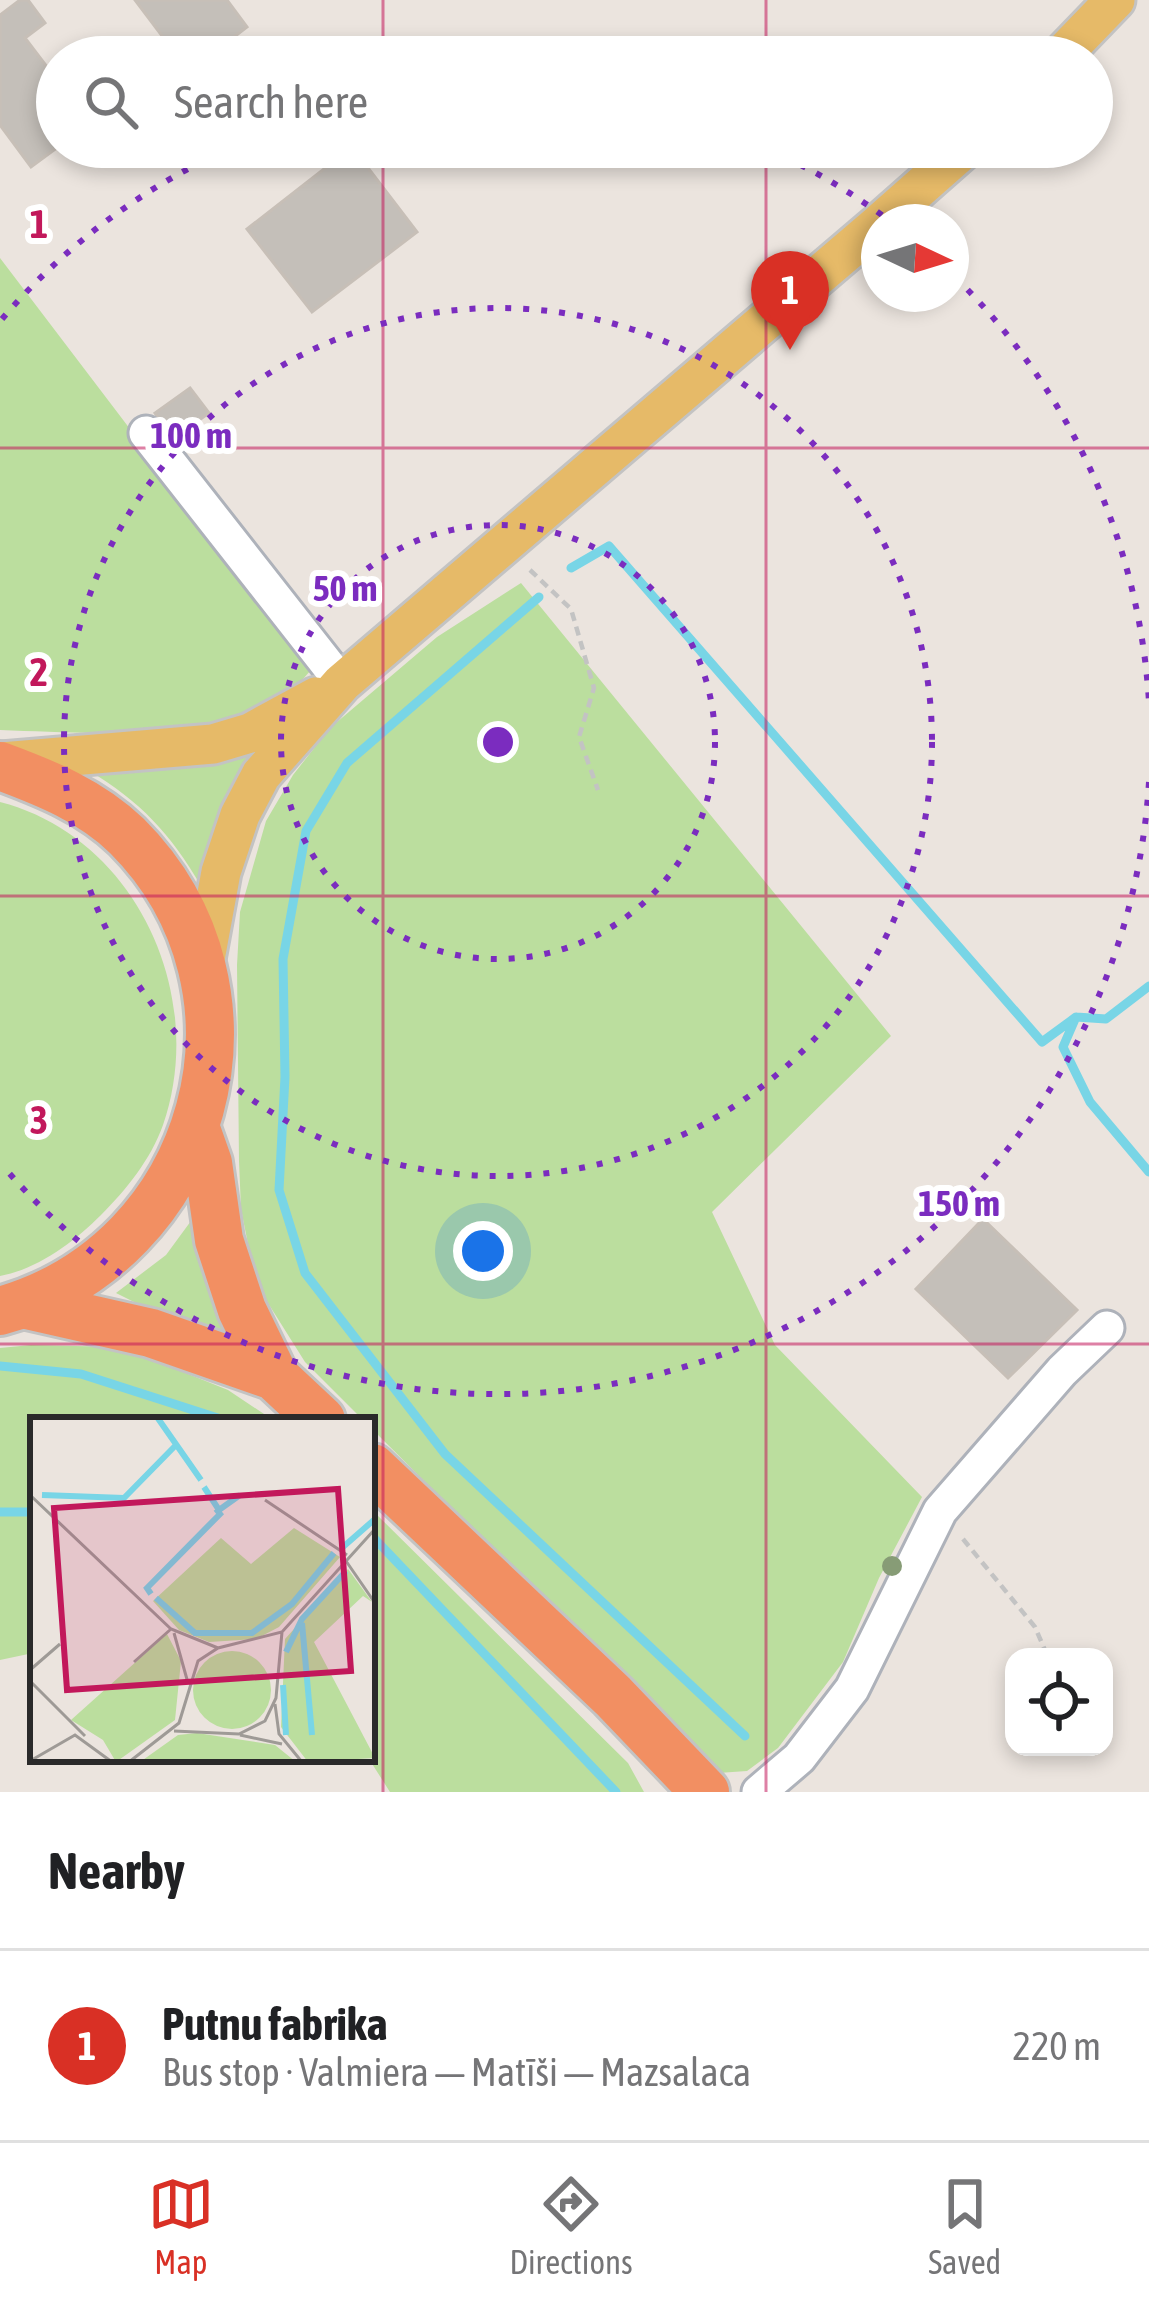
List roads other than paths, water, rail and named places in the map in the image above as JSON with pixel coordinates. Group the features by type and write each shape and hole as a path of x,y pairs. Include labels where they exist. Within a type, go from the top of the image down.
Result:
{"highway":[{"path":"0,764 64,790 126,836 174,897 203,970 211,1023 208,1077 196,1129 169,1187 129,1237 80,1277 11,1308"},
{"path":"196,1129 208,1163 229,1276 274,1376 318,1417"},
{"path":"11,1308 151,1333 274,1376"},
{"path":"375,1471 613,1696 705,1792"}],"main road":[{"path":"1080,36 1115,0"},
{"path":"902,204 942,168"},
{"path":"203,970 221,872 240,814 261,775 342,683 861,239"},
{"path":"0,764 213,745 250,733 342,683"}],"street":[{"path":"146,433 342,683"},
{"path":"759,1792 799,1758 852,1689 940,1511 1062,1371 1107,1328"}],"waterway":[{"path":"571,568 609,546 1042,1042 1076,1017"},
{"path":"539,597 347,763 306,831 283,959 285,1077 279,1190 305,1273 445,1454 745,1736"},
{"path":"1149,986 1106,1019 1076,1017 1063,1047 1090,1102 1149,1172"},
{"path":"0,1366 81,1374 215,1417"},
{"path":"0,1512 30,1512"},
{"path":"375,1539 616,1792"}],"place":[{"name":"Putnu fabrika","path":"790,350"}]}
